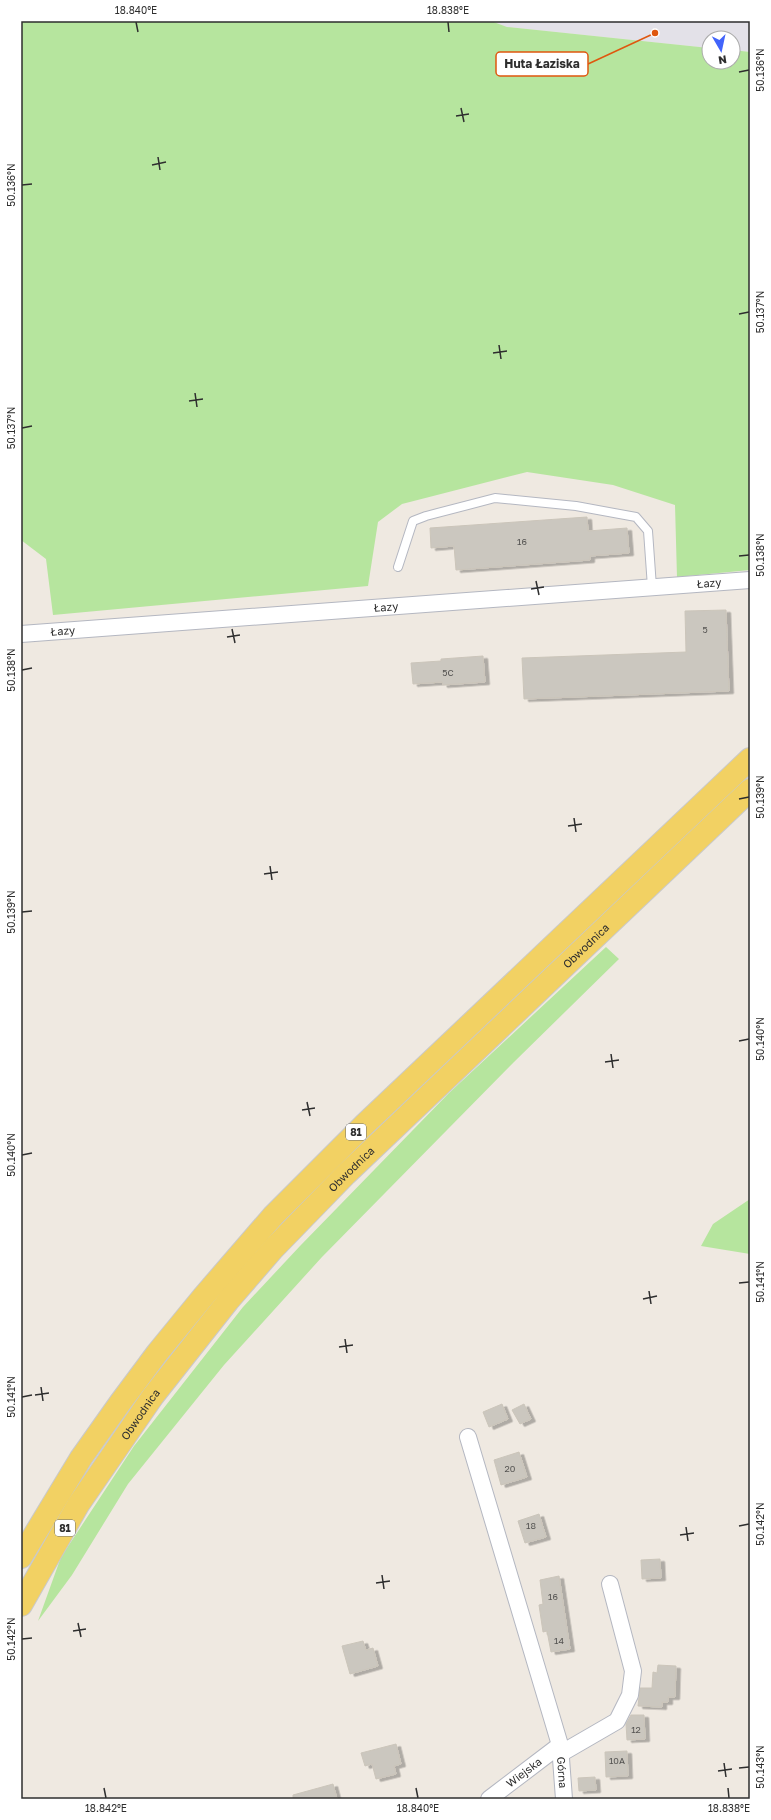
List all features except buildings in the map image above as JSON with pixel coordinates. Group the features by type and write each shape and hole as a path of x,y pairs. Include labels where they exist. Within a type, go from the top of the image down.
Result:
{"main road":[{"name":"Obwodnica","path":"21,1557 81,1458 134,1384 203,1297 273,1216 364,1125 750,759"},
{"name":"Obwodnica","path":"21,1605 78,1505 149,1402 223,1307 274,1249 346,1174 750,790"}],"street":[{"name":"Łazy","path":"21,634 652,586 750,580"},
{"name":"Górna","path":"468,1437 560,1750 564,1799"},
{"name":"Wiejska","path":"489,1799 560,1750 617,1722 630,1694 633,1671 610,1584"}],"lane":[{"path":"398,567 413,520 495,498 576,506 636,517 648,531 652,586"}],"shaded area":[{"path":"491,21 750,21 750,52 741,51 741,30 701,30 701,47 507,27"}],"green space":[{"path":"21,21 491,21 507,27 701,47 701,70 741,70 741,51 750,52 750,570 677,577 675,505 613,485 527,472 402,504 378,522 368,586 53,615 46,559 21,540"},
{"path":"606,947 619,959 514,1062 322,1257 224,1365 128,1484 72,1575 38,1621 61,1557 134,1446 243,1307 300,1246 449,1093"},
{"path":"750,1199 750,1254 701,1246 713,1224"}],"place":[{"name":"Huta Łaziska","path":"655,33"}]}
